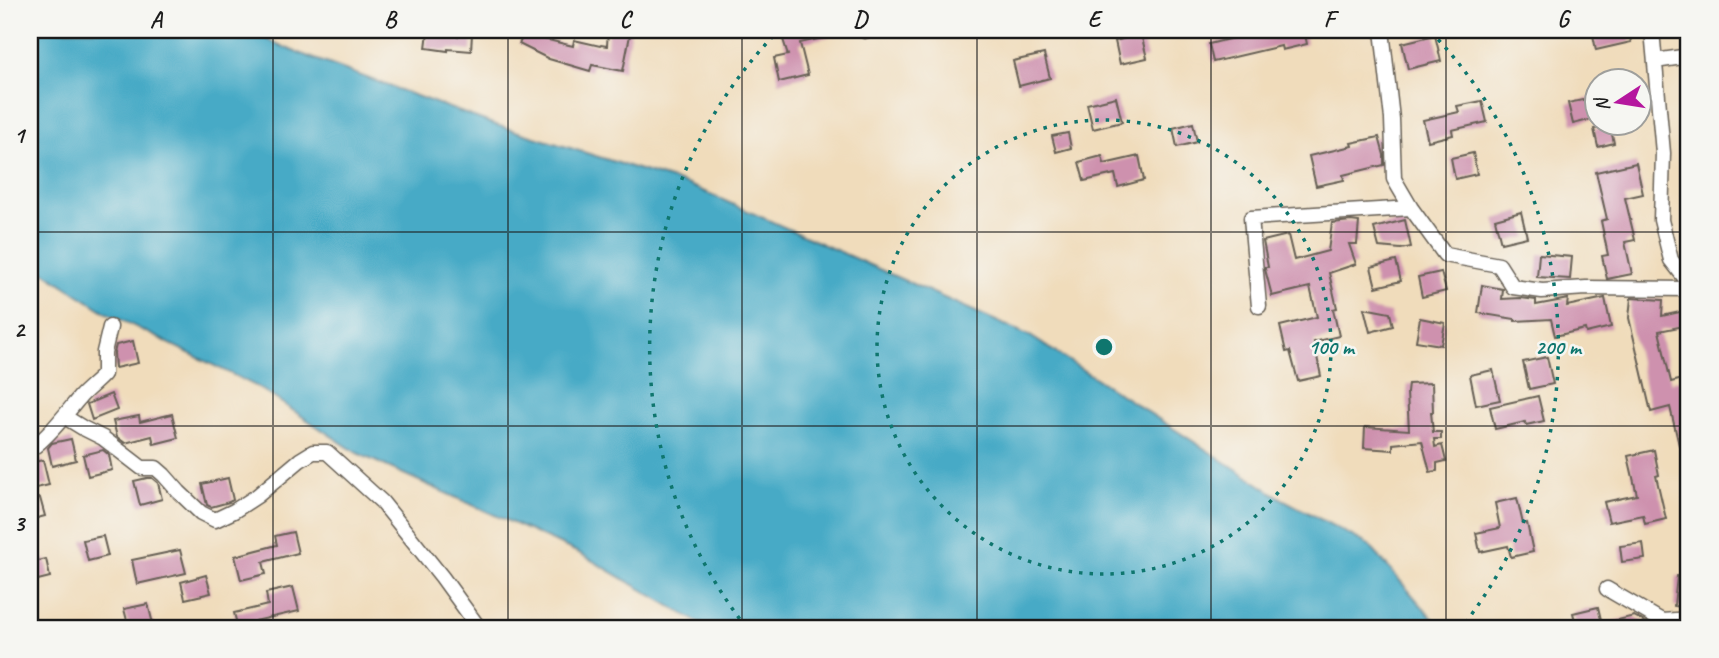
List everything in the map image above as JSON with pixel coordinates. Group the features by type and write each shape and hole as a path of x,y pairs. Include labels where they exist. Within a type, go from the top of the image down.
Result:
{"street":[{"path":"1382,30 1392,118 1394,179 1410,208 1445,255 1499,265 1513,287 1542,291 1586,288 1689,289"},
{"path":"1652,30 1663,153 1661,220 1671,260 1689,284"},
{"path":"1655,61 1689,56"},
{"path":"1259,306 1251,218 1410,208"},
{"path":"30,450 43,440 104,374 104,352 110,327"},
{"path":"65,416 103,438 142,468 156,468 201,513 215,520 257,496 313,452 327,453 382,502 479,628"},
{"path":"1607,589 1662,625 1689,619"}],"water":[{"path":"30,30 246,30 293,51 493,124 689,185 1030,336 1284,500 1369,545 1441,628 708,628 579,553 357,453 258,387 107,313 30,263"}],"building":[{"path":"526,30 540,38 573,46 574,40 607,46 608,30 631,30 623,71 592,65 590,71 549,59 519,44"},
{"path":"780,30 836,30 837,35 800,43 808,75 779,82 774,58 788,55"},
{"path":"1239,30 1304,30 1307,44 1282,50 1281,46 1213,62 1209,44 1241,36"},
{"path":"1592,30 1628,30 1631,42 1596,50"},
{"path":"428,32 458,36 458,33 472,34 471,51 426,48"},
{"path":"1141,34 1147,58 1120,64 1115,41"},
{"path":"1435,35 1441,61 1408,69 1402,43"},
{"path":"1044,54 1050,78 1019,86 1013,61"},
{"path":"1116,97 1122,122 1093,129 1087,104"},
{"path":"1582,100 1582,122 1573,124 1568,103"},
{"path":"1482,101 1487,122 1452,130 1453,135 1428,141 1423,120 1459,112 1457,106"},
{"path":"1193,123 1197,142 1177,147 1173,128"},
{"path":"1068,133 1071,148 1056,152 1052,136"},
{"path":"1596,136 1612,136 1614,143 1598,147"},
{"path":"1379,137 1384,165 1343,175 1344,180 1316,186 1309,156"},
{"path":"1473,153 1477,174 1455,179 1451,158"},
{"path":"1102,156 1104,164 1139,156 1144,180 1118,187 1115,174 1084,181 1079,162"},
{"path":"1636,163 1643,194 1625,198 1635,240 1625,242 1632,274 1607,279 1602,256 1608,255 1601,221 1607,219 1596,172"},
{"path":"1521,212 1527,237 1501,243 1495,219"},
{"path":"1405,220 1411,247 1379,247 1374,228"},
{"path":"1359,222 1357,244 1349,244 1356,264 1329,273 1337,308 1333,309 1339,336 1314,342 1321,376 1298,381 1290,351 1286,352 1280,326 1317,317 1310,287 1272,296 1265,269 1268,267 1263,241 1288,235 1294,260 1328,251 1332,223"},
{"path":"1539,254 1572,257 1570,279 1537,277"},
{"path":"1396,261 1401,281 1376,287 1371,267"},
{"path":"1441,272 1446,291 1422,297 1418,277"},
{"path":"1482,285 1503,289 1502,299 1536,300 1536,305 1568,299 1567,306 1605,298 1611,327 1586,333 1585,329 1555,336 1551,319 1515,321 1478,313"},
{"path":"1631,298 1663,300 1662,316 1689,310 1689,325 1659,331 1671,382 1683,379 1689,409 1689,443 1679,445 1670,407 1651,412 1629,318"},
{"path":"1364,308 1390,313 1393,326 1370,332"},
{"path":"1420,318 1445,323 1441,345 1416,341"},
{"path":"133,341 138,363 115,368 116,345"},
{"path":"1547,357 1553,384 1529,389 1523,362"},
{"path":"1493,370 1500,400 1476,405 1470,375"},
{"path":"1432,383 1433,432 1441,432 1441,439 1434,439 1435,447 1442,445 1446,461 1437,463 1437,471 1430,472 1422,441 1393,444 1393,450 1364,448 1365,427 1409,430 1408,384"},
{"path":"111,394 117,410 92,420 87,404"},
{"path":"1538,396 1544,421 1495,429 1490,407"},
{"path":"172,414 178,438 154,444 152,436 125,443 117,437 113,421 139,416 140,422"},
{"path":"71,439 76,460 52,466 48,448 52,443"},
{"path":"103,450 109,455 112,470 88,476 83,455"},
{"path":"1654,450 1659,475 1656,476 1666,519 1645,524 1643,515 1609,522 1604,502 1637,495 1628,456"},
{"path":"43,460 49,485 32,489 30,463"},
{"path":"147,478 158,483 162,499 140,505 134,481"},
{"path":"228,478 233,500 211,507 207,505 202,484"},
{"path":"40,498 45,516 30,520 30,500"},
{"path":"1517,498 1523,524 1527,523 1533,552 1511,557 1508,546 1480,552 1476,533 1500,528 1495,503"},
{"path":"293,532 298,553 263,562 266,574 241,580 235,556 277,545 275,536"},
{"path":"103,536 108,556 88,561 83,540"},
{"path":"1643,543 1645,559 1622,562 1620,546"},
{"path":"180,550 186,573 137,584 132,560"},
{"path":"46,559 50,577 30,582 30,563"},
{"path":"206,575 211,593 185,599 181,582"},
{"path":"1677,576 1689,577 1689,608 1674,606"},
{"path":"293,587 299,611 255,621 257,628 238,628 234,613 268,605 266,593"},
{"path":"148,604 154,628 129,628 124,609"},
{"path":"1598,607 1602,624 1634,616 1648,624 1649,628 1577,628 1573,613"}]}
